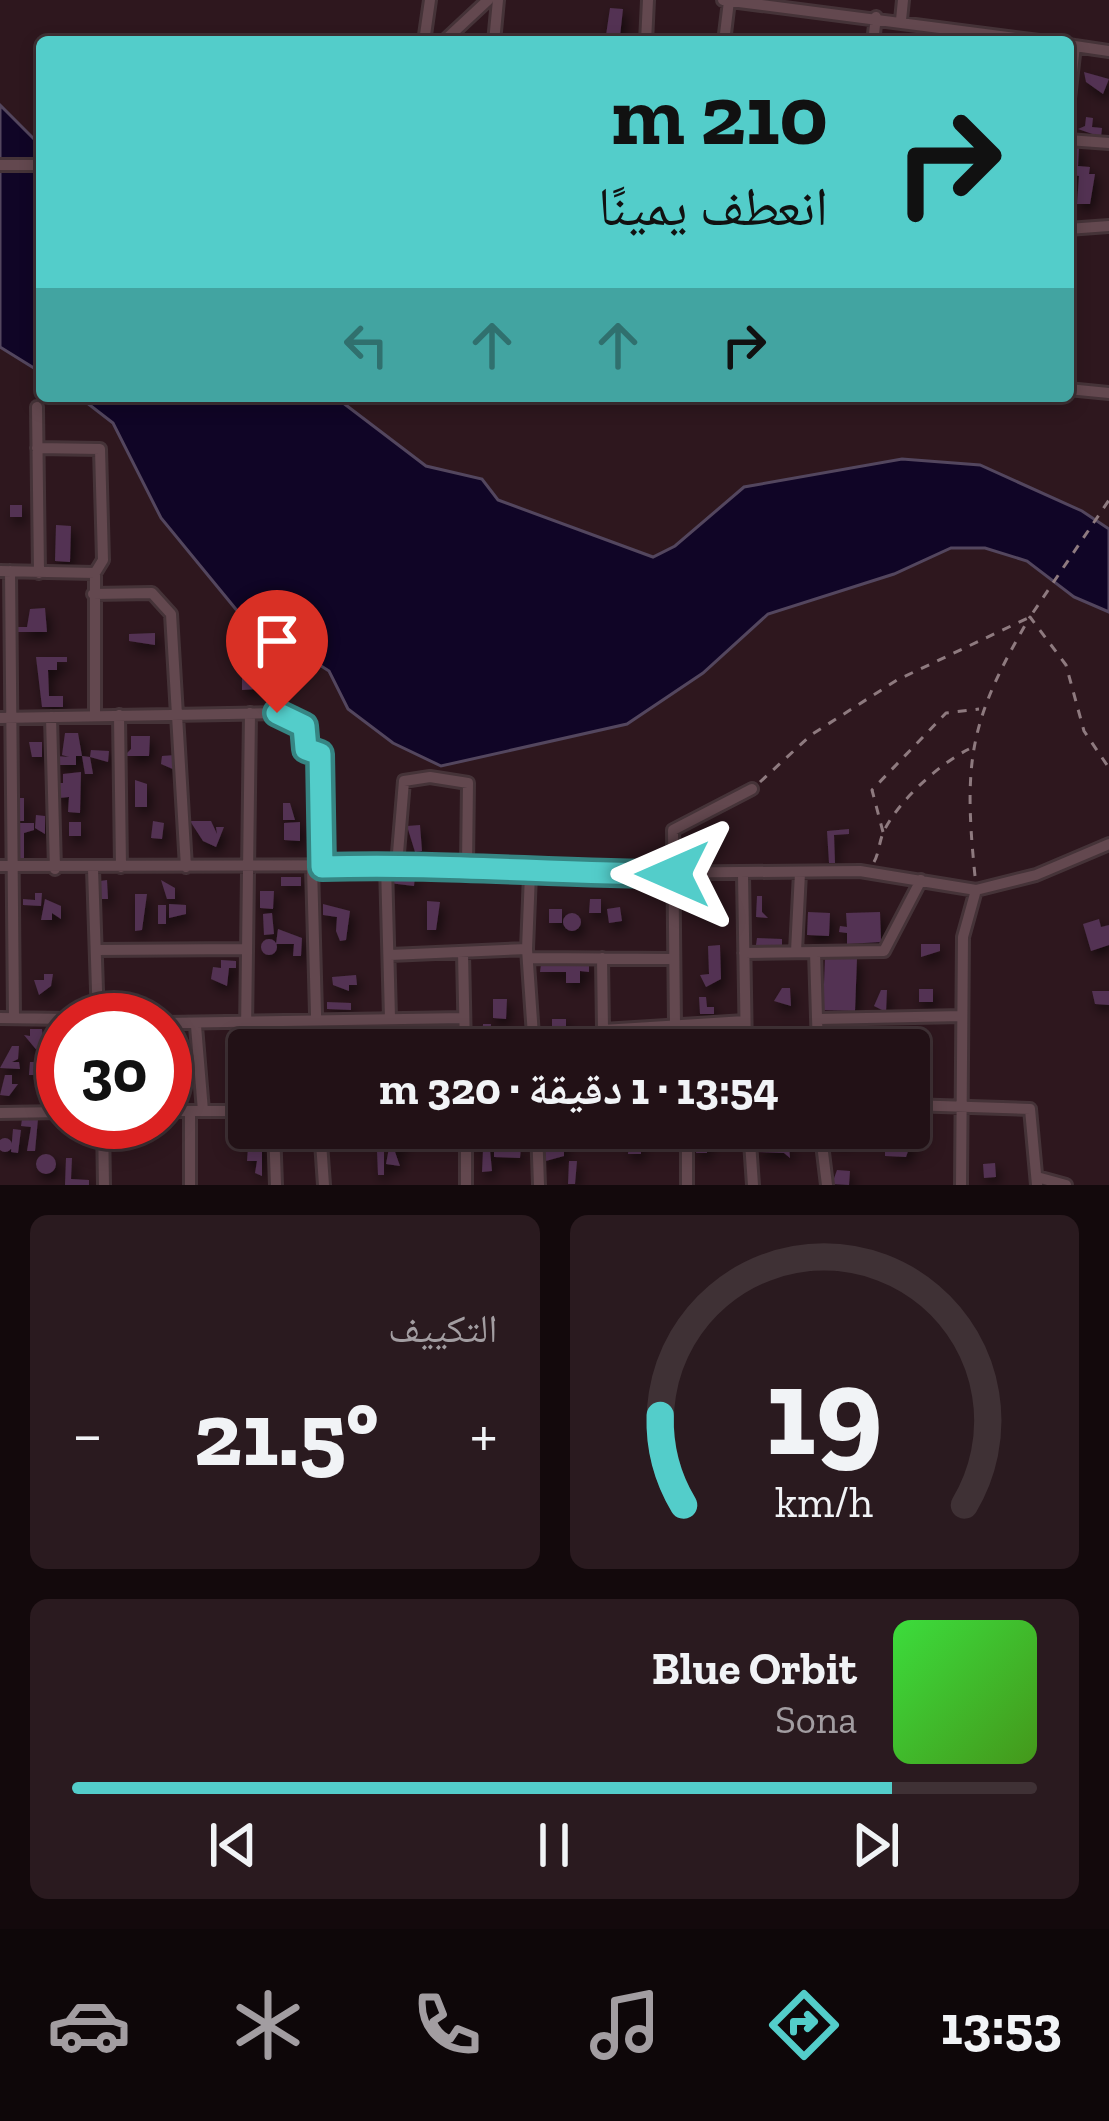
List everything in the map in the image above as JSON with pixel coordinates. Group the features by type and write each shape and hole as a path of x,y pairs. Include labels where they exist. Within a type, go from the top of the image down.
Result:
{"street":[{"path":"425,36 430,0"},
{"path":"449,36 488,0"},
{"path":"495,36 498,0"},
{"path":"646,36 648,0"},
{"path":"724,36 726,0 902,20 956,36"},
{"path":"902,20 903,0"},
{"path":"874,36 876,17"},
{"path":"1074,45 1109,50"},
{"path":"1074,140 1109,142"},
{"path":"0,165 36,165"},
{"path":"1074,229 1109,226"},
{"path":"1074,390 1109,393"},
{"path":"37,406 39,572"},
{"path":"38,448 100,449 103,560 94,573 94,716"},
{"path":"7,1017 5,571 94,573"},
{"path":"94,594 152,593 171,614 186,867"},
{"path":"5,718 250,712 277,713 304,726 306,749 320,754 315,1029"},
{"path":"244,1029 250,712"},
{"path":"118,715 122,867"},
{"path":"51,717 55,869"},
{"path":"390,1018 392,865 404,781 430,777 468,783 467,865"},
{"path":"675,1024 673,830 752,789"},
{"path":"5,865 55,869 467,865 530,874 860,871 976,890 1036,875 1109,844"},
{"path":"93,869 98,993"},
{"path":"796,951 800,872"},
{"path":"530,874 533,1029"},
{"path":"742,875 745,1029"},
{"path":"744,953 891,946 921,880"},
{"path":"961,1185 963,937 976,890"},
{"path":"97,950 246,949"},
{"path":"815,952 818,1029"},
{"path":"463,953 464,1029"},
{"path":"390,955 528,953 674,959"},
{"path":"602,958 603,1029"},
{"path":"818,1019 962,1016"},
{"path":"192,1026 464,1018"},
{"path":"615,1029 745,1021"},
{"path":"190,1185 197,1111 196,1026"},
{"path":"930,1105 1030,1109 1037,1181 1066,1185"},
{"path":"192,1111 228,1111"},
{"path":"0,1113 36,1112"},
{"path":"103,1149 104,1185"},
{"path":"275,1149 276,1185"},
{"path":"321,1149 324,1185"},
{"path":"466,1149 466,1185"},
{"path":"538,1149 539,1185"},
{"path":"687,1149 687,1185"},
{"path":"750,1149 753,1185"},
{"path":"823,1149 827,1185"}],"path":[{"path":"976,890 971,748 982,709 1030,617 1109,500"},
{"path":"1030,617 1066,665 1084,731 1109,768"},
{"path":"752,789 811,735 878,692 982,635 1030,617"},
{"path":"884,832 872,790 946,713 982,709"},
{"path":"860,871 874,863 884,832 941,768 971,748"}],"shaded area":[{"path":"0,105 36,141 36,369 0,347"},
{"path":"86,402 342,402 426,466 482,479 498,500 653,557 675,546 744,487 902,459 980,465 1082,511 1109,529 1109,612 1074,597 1027,561 985,548 951,548 894,574 768,614 703,673 627,724 441,766 393,743 348,709 329,671 239,613 161,518 113,423"}],"building":[{"path":"610,8 623,9 620,36 606,35"},
{"path":"1084,72 1109,79 1103,94 1086,82"},
{"path":"1086,117 1093,118 1092,127 1102,128 1101,137 1078,129 1085,126"},
{"path":"1074,147 1079,148 1078,166 1090,167 1089,174 1095,174 1090,204 1077,204 1079,176 1074,175"},
{"path":"10,505 22,505 22,517 10,517"},
{"path":"56,525 71,526 70,562 55,561"},
{"path":"45,608 47,632 18,632 18,627 27,627 30,609"},
{"path":"155,633 155,645 129,641 129,634"},
{"path":"36,657 67,657 67,662 57,662 57,670 48,670 49,696 63,696 63,707 42,707"},
{"path":"257,675 257,689 242,690 242,676"},
{"path":"65,733 78,733 82,756 76,756 76,765 56,765 56,756 69,757 62,755"},
{"path":"131,736 150,736 149,756 124,756 131,749"},
{"path":"29,742 42,742 42,757 32,757"},
{"path":"91,750 109,751 108,762 90,757"},
{"path":"175,755 175,770 161,764 162,756"},
{"path":"82,756 90,757 93,774 85,774"},
{"path":"81,772 80,813 68,812 69,797 59,798 56,783 63,783 63,774"},
{"path":"135,780 147,784 147,807 135,807"},
{"path":"16,798 24,798 24,821 17,821"},
{"path":"283,803 290,803 295,820 283,820"},
{"path":"36,815 45,816 45,834 35,828"},
{"path":"153,821 164,823 162,839 151,838"},
{"path":"190,821 211,821 217,834 216,827 224,827 216,847 203,841"},
{"path":"69,822 81,822 81,836 69,836"},
{"path":"300,822 300,841 284,840 284,823"},
{"path":"17,823 34,823 34,830 24,833 24,861 17,861"},
{"path":"420,825 422,851 415,852 407,826"},
{"path":"849,829 849,834 834,835 835,863 829,863 827,831"},
{"path":"663,858 664,864 640,866 640,859"},
{"path":"389,876 415,876 414,886 389,883"},
{"path":"281,877 301,877 301,886 281,886"},
{"path":"107,880 108,899 100,899 100,881"},
{"path":"161,880 175,888 175,899 167,899"},
{"path":"260,891 274,891 273,909 260,908"},
{"path":"35,893 42,893 41,906 23,905 23,899 35,900"},
{"path":"135,894 147,894 142,930 135,931"},
{"path":"757,896 762,896 762,912 768,918 756,917"},
{"path":"45,899 61,906 61,919 52,913 52,920 41,920"},
{"path":"590,899 601,899 601,913 589,913"},
{"path":"427,901 440,902 436,930 427,930"},
{"path":"169,904 186,905 186,914 169,918"},
{"path":"323,904 350,911 346,940 340,941 336,931 337,917 323,915"},
{"path":"158,905 166,905 166,924 158,924"},
{"path":"620,907 622,921 609,923 607,909"},
{"path":"549,909 562,909 562,923 549,923"},
{"path":"808,912 830,913 829,936 807,935"},
{"path":"880,912 881,942 847,944 847,933 839,932 840,926 847,927 846,913"},
{"path":"272,913 274,934 264,935 263,914"},
{"path":"572,913 581,922 572,931 563,922"},
{"path":"1099,919 1101,927 1109,925 1109,945 1091,951 1083,924"},
{"path":"278,929 302,938 301,956 293,956 294,944 276,944"},
{"path":"757,938 782,939 782,945 756,945"},
{"path":"269,939 277,947 269,955 261,947"},
{"path":"921,944 940,944 940,951 921,957"},
{"path":"720,945 721,979 706,987 700,975 709,974 708,946"},
{"path":"825,958 857,958 855,1011 823,1010"},
{"path":"221,960 236,961 236,968 229,968 227,986 211,979 213,967 221,968"},
{"path":"541,964 589,965 589,972 580,971 580,983 566,983 566,972 540,972"},
{"path":"44,974 53,974 51,986 38,993 34,980 44,980"},
{"path":"356,975 357,985 349,985 349,991 333,985 332,977"},
{"path":"782,988 790,988 791,1006 774,1001"},
{"path":"919,989 933,989 933,1002 919,1002"},
{"path":"881,990 887,990 886,1012 874,1006"},
{"path":"1092,991 1109,991 1109,1005 1095,1004"},
{"path":"699,997 706,997 714,1014 700,1014"},
{"path":"493,999 507,999 506,1019 493,1018"},
{"path":"327,1002 351,1003 351,1010 327,1009"},
{"path":"552,1019 566,1019 566,1029 552,1029"},
{"path":"30,1029 36,1029 36,1049 24,1035 30,1036"},
{"path":"12,1046 19,1046 18,1059 12,1062 19,1062 20,1069 0,1068"},
{"path":"5,1075 12,1075 12,1084 18,1084 9,1096 0,1095"},
{"path":"22,1119 36,1119 35,1151 27,1151 31,1127 21,1126"},
{"path":"13,1129 21,1130 18,1153 11,1152"},
{"path":"0,1140 10,1140 10,1150 0,1150"},
{"path":"248,1149 262,1149 262,1176 255,1173 257,1161 247,1161"},
{"path":"389,1149 394,1149 400,1166 386,1164"},
{"path":"494,1149 521,1149 520,1158 494,1157"},
{"path":"542,1149 564,1149 564,1156 542,1162"},
{"path":"789,1149 790,1158 784,1153 757,1152"},
{"path":"909,1149 906,1157 885,1156 885,1150"},
{"path":"384,1150 384,1175 378,1175 377,1151"},
{"path":"483,1150 490,1150 492,1171 482,1172"},
{"path":"46,1154 56,1164 46,1174 36,1164"},
{"path":"66,1158 72,1158 71,1179 89,1180 89,1185 65,1185"},
{"path":"569,1161 577,1161 575,1184 568,1184"},
{"path":"995,1163 996,1177 984,1178 983,1164"},
{"path":"837,1170 850,1171 849,1185 832,1184"}],"route":[{"path":"277,713 304,726 306,749 320,754 322,867 467,865 530,874 673,874"}]}
